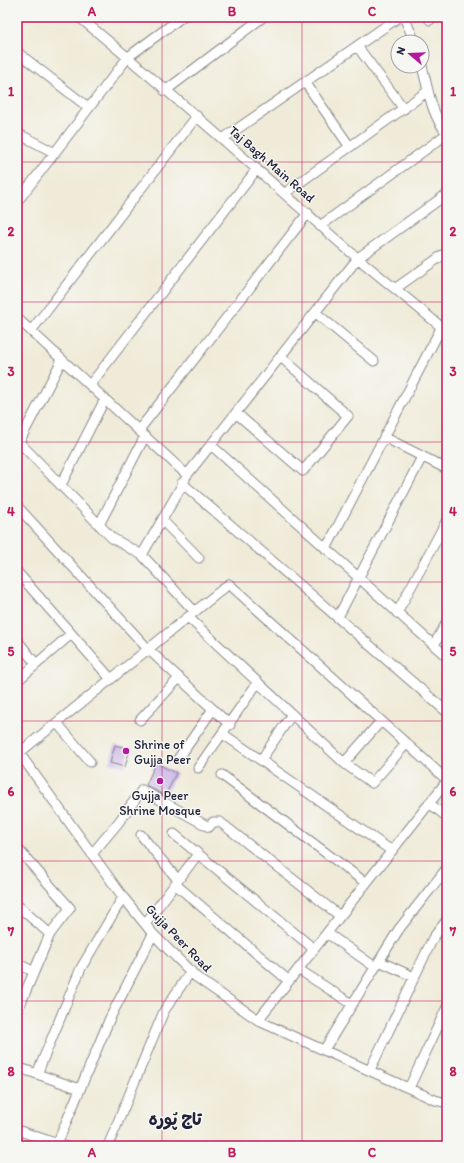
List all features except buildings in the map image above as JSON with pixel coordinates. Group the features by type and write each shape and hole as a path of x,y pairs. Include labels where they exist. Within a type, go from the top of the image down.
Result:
{"street":[{"name":"Taj Bagh Main Road","path":"79,17 128,57 165,91 224,138 308,213 320,226 445,327"},
{"path":"17,202 128,57 182,17"},
{"path":"165,91 263,17"},
{"path":"224,138 399,17"},
{"path":"404,17 411,34"},
{"path":"357,46 404,109"},
{"path":"17,52 89,108"},
{"path":"320,226 447,134 441,126 436,114 424,74"},
{"path":"305,82 350,147"},
{"path":"285,193 428,91"},
{"path":"31,331 197,116"},
{"path":"17,133 55,153"},
{"path":"90,385 257,169"},
{"path":"142,555 187,475 358,258 447,194"},
{"path":"99,525 142,433 308,213"},
{"path":"396,288 447,252"},
{"path":"316,313 374,361"},
{"path":"17,318 187,475"},
{"path":"326,549 384,437 445,327"},
{"path":"236,413 303,471 348,416 281,357"},
{"path":"62,360 18,443 112,538 142,555 192,614 258,682 344,763 372,783 407,744"},
{"path":"61,485 105,399"},
{"path":"384,437 447,469"},
{"path":"211,445 447,657"},
{"path":"338,617 422,457"},
{"path":"182,483 447,712"},
{"path":"17,506 148,649 230,724"},
{"path":"162,520 199,558"},
{"path":"397,612 447,520"},
{"path":"17,572 111,679"},
{"path":"18,751 57,723 229,584 447,781 258,1020"},
{"path":"434,645 447,622"},
{"path":"17,681 72,634"},
{"path":"17,640 36,664"},
{"path":"140,720 179,678"},
{"path":"198,768 258,682"},
{"path":"178,759 213,709"},
{"path":"260,760 292,714"},
{"path":"344,763 381,721"},
{"path":"57,723 90,762"},
{"path":"223,734 392,851"},
{"name":"Gujja Peer Road","path":"18,751 123,897 153,934 196,977 258,1020 409,1088 447,1103"},
{"path":"222,775 366,883"},
{"path":"92,854 118,823 142,790 209,827 213,822 220,822 340,916"},
{"path":"430,803 447,817"},
{"path":"174,834 314,949"},
{"path":"141,835 176,882 289,981"},
{"path":"17,848 70,908 50,934 18,1008"},
{"path":"145,924 198,854"},
{"path":"324,1050 399,929 447,868"},
{"path":"36,1074 81,968 123,897"},
{"path":"17,905 50,934"},
{"path":"370,1070 433,938 447,920"},
{"path":"327,933 377,964 414,977"},
{"path":"18,1132 61,1145 80,1089 110,1018 153,934"},
{"path":"17,963 34,972"},
{"path":"298,969 352,1004"},
{"path":"108,1146 164,1011 191,971"},
{"path":"409,1088 447,1008"},
{"path":"17,1067 80,1089"}],"place":[{"name":"Shrine of Gujja Peer","path":"126,751"},
{"name":"Gujja Peer Shrine Mosque","path":"160,781"}],"district":[{"name":"تاج پُورہ","path":"175,1119"}]}
